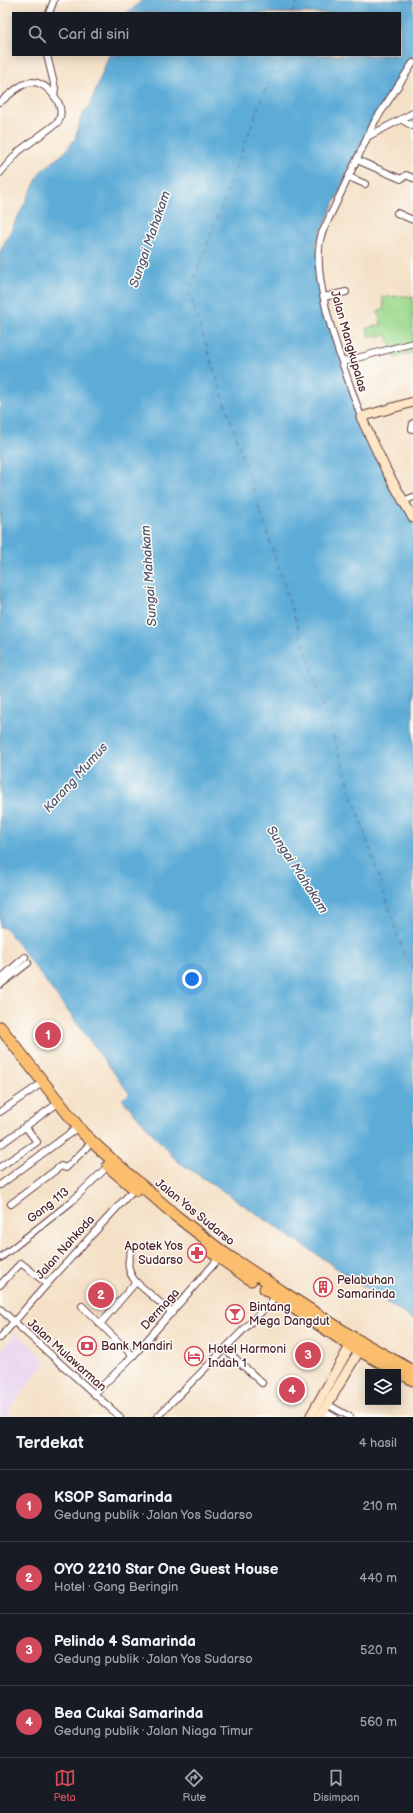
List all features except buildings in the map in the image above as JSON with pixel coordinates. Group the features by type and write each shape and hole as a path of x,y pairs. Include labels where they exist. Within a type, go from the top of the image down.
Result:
{"highway":[{"name":"Jalan Yos Sudarso","path":"0,1027 73,1131 108,1166 136,1186 221,1256 277,1295 413,1380"},
{"name":"Jalan Yos Sudarso","path":"0,1038 40,1084"},
{"name":"Jalan Yos Sudarso","path":"56,1105 136,1186"},
{"name":"Jalan Yos Sudarso","path":"357,1344 413,1371"}],"street":[{"path":"49,12 54,0"},
{"path":"46,56 55,88 54,96"},
{"name":"Jalan Mangkupalas","path":"361,417 325,306 320,274 318,246 320,238 375,121 413,64"},
{"path":"0,102 23,85 32,82 42,85 54,96 61,109 61,118 57,123 18,151 0,173"},
{"path":"367,137 413,113"},
{"path":"402,120 413,126"},
{"path":"357,160 401,179 406,175 413,178"},
{"path":"349,177 365,184"},
{"path":"397,213 413,220"},
{"path":"324,297 346,292"},
{"path":"342,362 413,343"},
{"path":"413,402 361,417 386,470 413,518"},
{"path":"404,501 413,497"},
{"path":"0,979 27,960 0,985"},
{"path":"0,1112 40,1084"},
{"path":"0,1145 56,1105"},
{"path":"0,1167 38,1142 25,1126"},
{"path":"0,1185 73,1131"},
{"path":"10,1204 61,1166 66,1168 88,1147"},
{"name":"Gang 113","path":"0,1258 71,1202 108,1166"},
{"name":"Jalan Nahkoda","path":"0,1338 136,1186"},
{"path":"131,1250 128,1270 136,1282 172,1313"},
{"name":"Dermaga","path":"94,1394 133,1356 221,1256"},
{"path":"0,1285 21,1263 47,1284"},
{"path":"100,1324 136,1282"},
{"path":"157,1417 277,1295"},
{"path":"82,1306 133,1356"},
{"name":"Jalan Mulawarman","path":"0,1309 120,1417"},
{"path":"323,1411 357,1344"},
{"path":"310,1417 357,1344"},
{"path":"225,1349 262,1383"},
{"path":"323,1411 334,1417"},
{"path":"323,1411 350,1417"}],"shaded area":[{"path":"15,1333 17,1333 47,1362 30,1381 9,1410 10,1412 7,1417 0,1417 0,1353"}],"green space":[{"path":"382,297 413,297 413,352 395,358 387,335 369,337 367,328 381,325 378,311 384,308"}],"water":[{"path":"143,0 413,0 413,57 365,135 316,243 323,300 351,395 413,521 413,1320 177,1161 122,1099 129,1093 5,928 0,927 0,252 41,171 64,153 75,139 81,117 91,103 109,56 401,56 401,12 128,12"}],"pier":[{"path":"5,928 129,1094 122,1099 121,1097 126,1093 3,929"}],"ferry route":[{"path":"293,12 298,0"},
{"path":"278,56 189,292 405,957 413,969"}],"place":[{"name":"KSOP Samarinda","path":"48,1035"},
{"name":"Apotek Yos Sudarso","path":"197,1253"},
{"name":"Pelabuhan Samarinda","path":"323,1287"},
{"name":"OYO 2210 Star One Guest House","path":"101,1295"},
{"name":"Bintang Mega Dangdut","path":"235,1314"},
{"name":"Bank Mandiri","path":"87,1346"},
{"name":"Pelindo 4 Samarinda","path":"308,1355"},
{"name":"Hotel Harmoni Indah 1","path":"194,1356"},
{"name":"Bea Cukai Samarinda","path":"292,1390"}],"water label":[{"name":"Sungai Mahakam","path":"149,239"},
{"name":"Sungai Mahakam","path":"148,576"},
{"name":"Karang Mumus","path":"75,777"},
{"name":"Sungai Mahakam","path":"298,869"}]}
